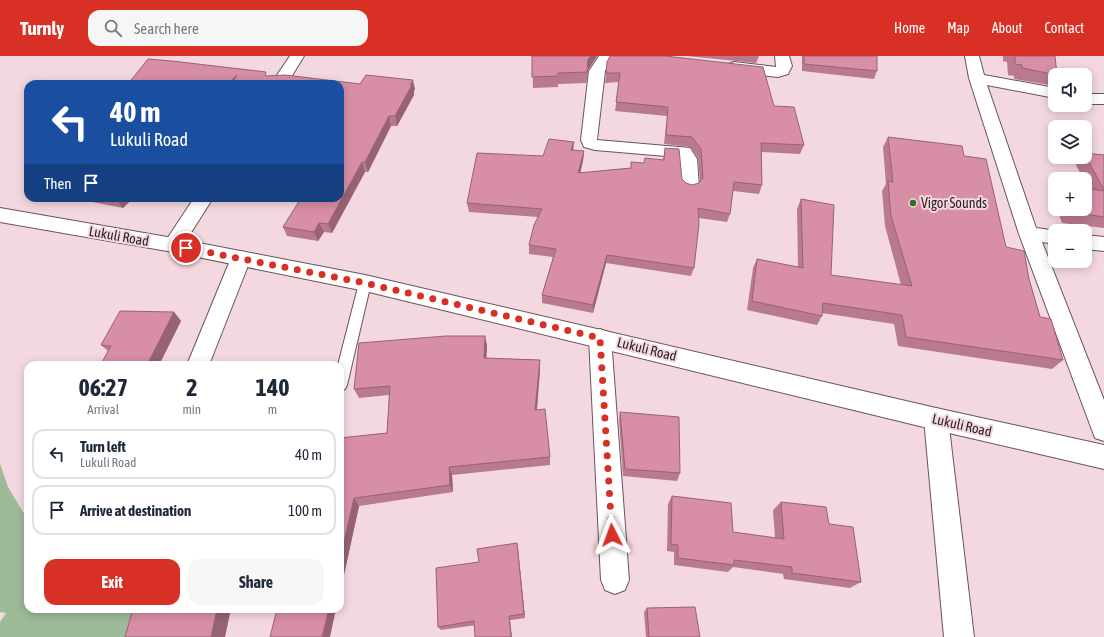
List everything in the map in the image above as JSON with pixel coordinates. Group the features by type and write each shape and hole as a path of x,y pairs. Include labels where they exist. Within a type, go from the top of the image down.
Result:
{"street":[{"path":"282,80 297,56"},
{"path":"610,56 603,60 597,71 589,140 590,143 595,145 684,152 688,159 690,187"},
{"path":"722,66 778,72 783,71 784,66 782,56"},
{"path":"972,56 977,78 1030,234 1104,430"},
{"path":"977,78 1048,92"},
{"path":"1092,99 1104,99"},
{"path":"173,245 201,202"},
{"name":"Lukuli Road","path":"0,215 173,245 365,283 936,419 1104,457"},
{"path":"1030,234 1048,236"},
{"path":"1092,243 1104,244"},
{"path":"200,361 241,258"},
{"path":"600,338 615,580"},
{"path":"936,419 959,637"}],"lane":[{"path":"344,369 365,283"}],"green space":[{"path":"0,464 8,487 24,512 24,613 136,613 139,637 0,637 0,622 6,613 0,612"}],"building":[{"path":"532,56 591,56 588,59 587,72 558,73 558,76 532,77"},
{"path":"610,56 665,56 763,67 774,106 794,107 804,145 761,143 762,185 734,182 730,214 698,208 699,224 694,268 607,255 593,305 542,295 556,249 529,245 534,225 542,209 467,203 477,153 543,156 549,139 574,142 571,150 584,151 578,173 631,168 631,162 644,163 645,158 664,160 665,148 679,149 682,179 686,183 692,185 699,183 703,178 701,149 692,137 666,135 668,107 616,102 620,73 606,73 607,62"},
{"path":"804,56 877,56 877,71 804,64"},
{"path":"1015,56 1055,56 1056,68 1048,68 1048,73 1022,68 1022,65 1015,64"},
{"path":"148,59 266,72 265,75 267,76 285,75 327,80 234,80 237,75 232,80 131,80"},
{"path":"366,75 413,80 410,85 412,85 395,116 389,116 365,162 362,162 344,195 344,82 360,84"},
{"path":"888,137 962,146 964,156 986,159 1006,247 1024,251 1029,279 1040,317 1051,319 1063,360 906,337 902,315 823,303 822,316 752,301 757,259 803,268 801,199 834,205 831,275 912,286 891,216 888,181 893,182"},
{"path":"1092,154 1104,155 1104,190 1090,164 1092,164"},
{"path":"1092,189 1104,191 1104,217 1092,215"},
{"path":"299,202 340,202 328,224 319,223 314,232 283,227"},
{"path":"120,311 174,312 149,361 103,361 111,346 101,345"},
{"path":"446,336 485,336 484,358 540,360 535,410 545,409 550,457 449,467 450,485 354,498 344,542 344,438 387,433 390,386 354,389 359,343"},
{"path":"620,412 679,417 680,473 625,469"},
{"path":"672,496 731,503 733,532 784,539 781,502 826,507 829,524 853,527 861,582 792,573 792,567 734,560 734,565 678,558 678,545 671,544"},
{"path":"517,543 524,614 509,616 511,637 475,637 474,621 438,627 436,568 479,562 477,549"},
{"path":"695,607 700,637 649,637 647,608"},
{"path":"132,613 216,613 211,637 125,637"},
{"path":"276,613 328,613 322,637 270,637"}],"place":[{"name":"Vigor Sounds","path":"913,203"}],"route":[{"path":"186,248 365,283 600,338 612,535"}]}
